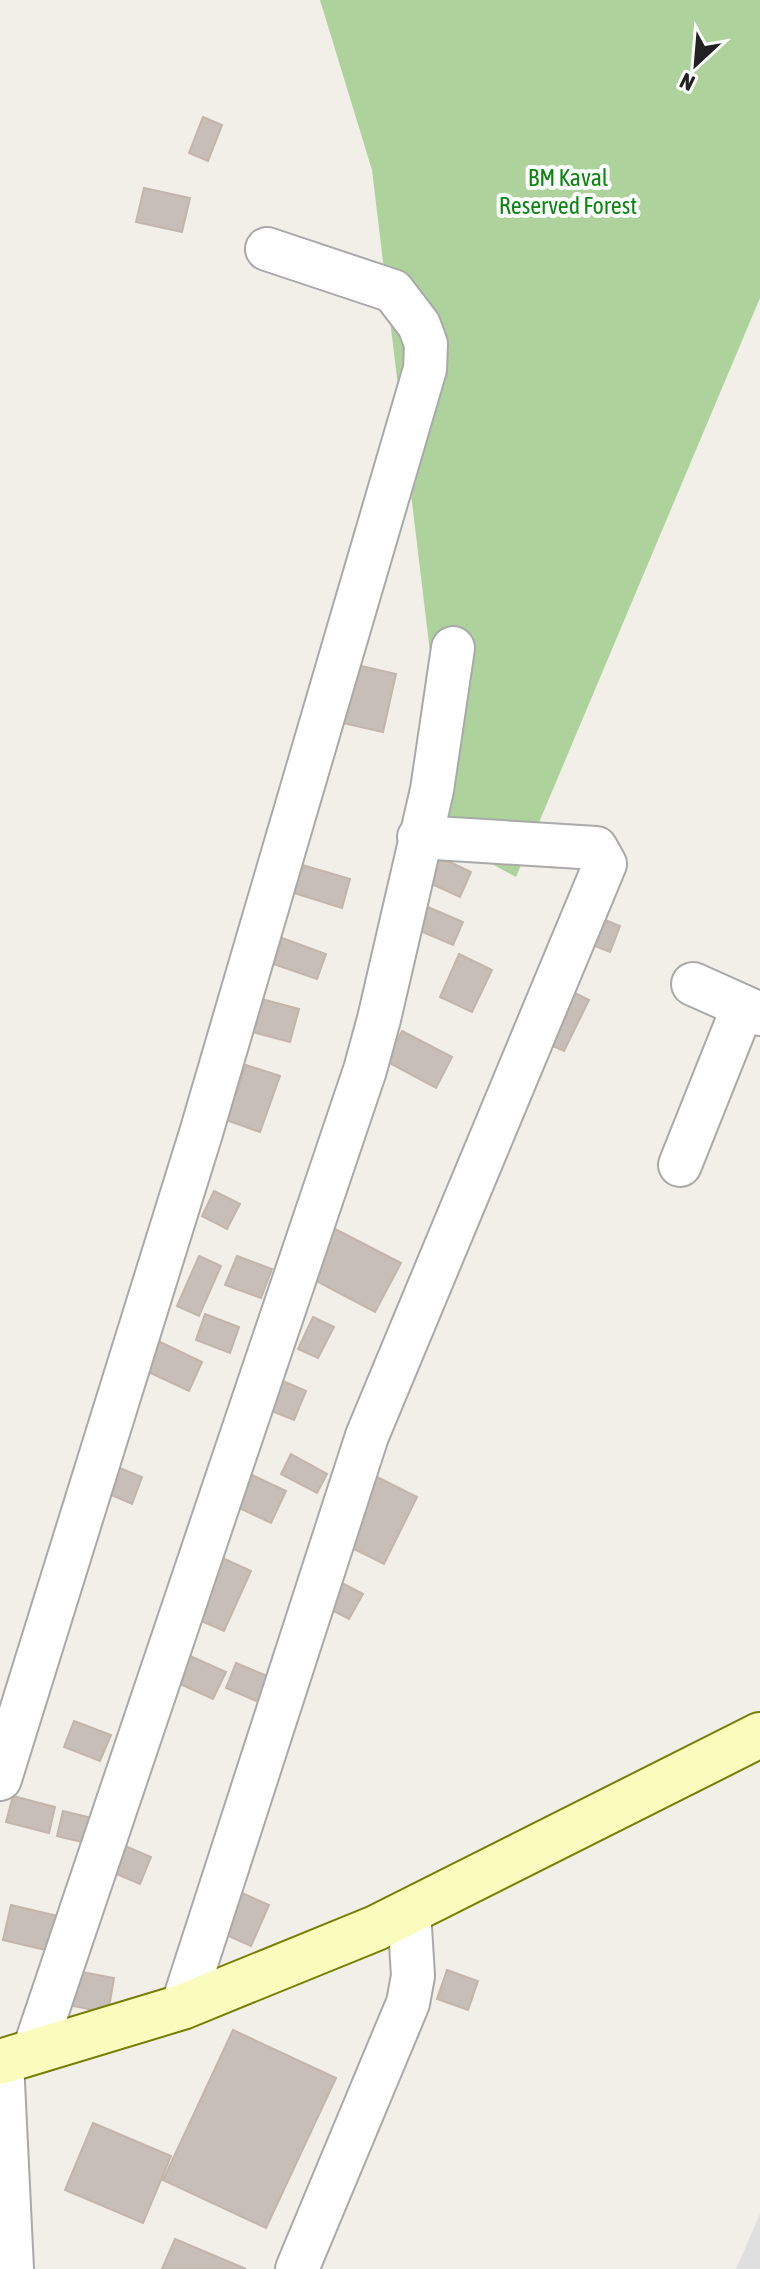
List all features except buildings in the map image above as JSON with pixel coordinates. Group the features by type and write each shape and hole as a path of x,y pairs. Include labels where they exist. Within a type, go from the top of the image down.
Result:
{"street":[{"path":"0,1779 206,1117 425,369 426,344 419,325 393,291 267,249"},
{"path":"12,2269 12,2058 365,1070 432,790 453,648"},
{"path":"182,2007 367,1436 605,864 596,848 419,837"},
{"path":"680,1165 752,1011 693,984"},
{"path":"12,2058 182,2007 250,1981 409,1911 760,1735"},
{"path":"297,2269 408,2003 413,1976 409,1911"}],"shaded area":[{"path":"760,2214 760,2269 736,2269"}],"green space":[{"name":"BM Kaval Reserved Forest","path":"320,0 760,0 760,298 516,877 453,843 372,170"}]}
